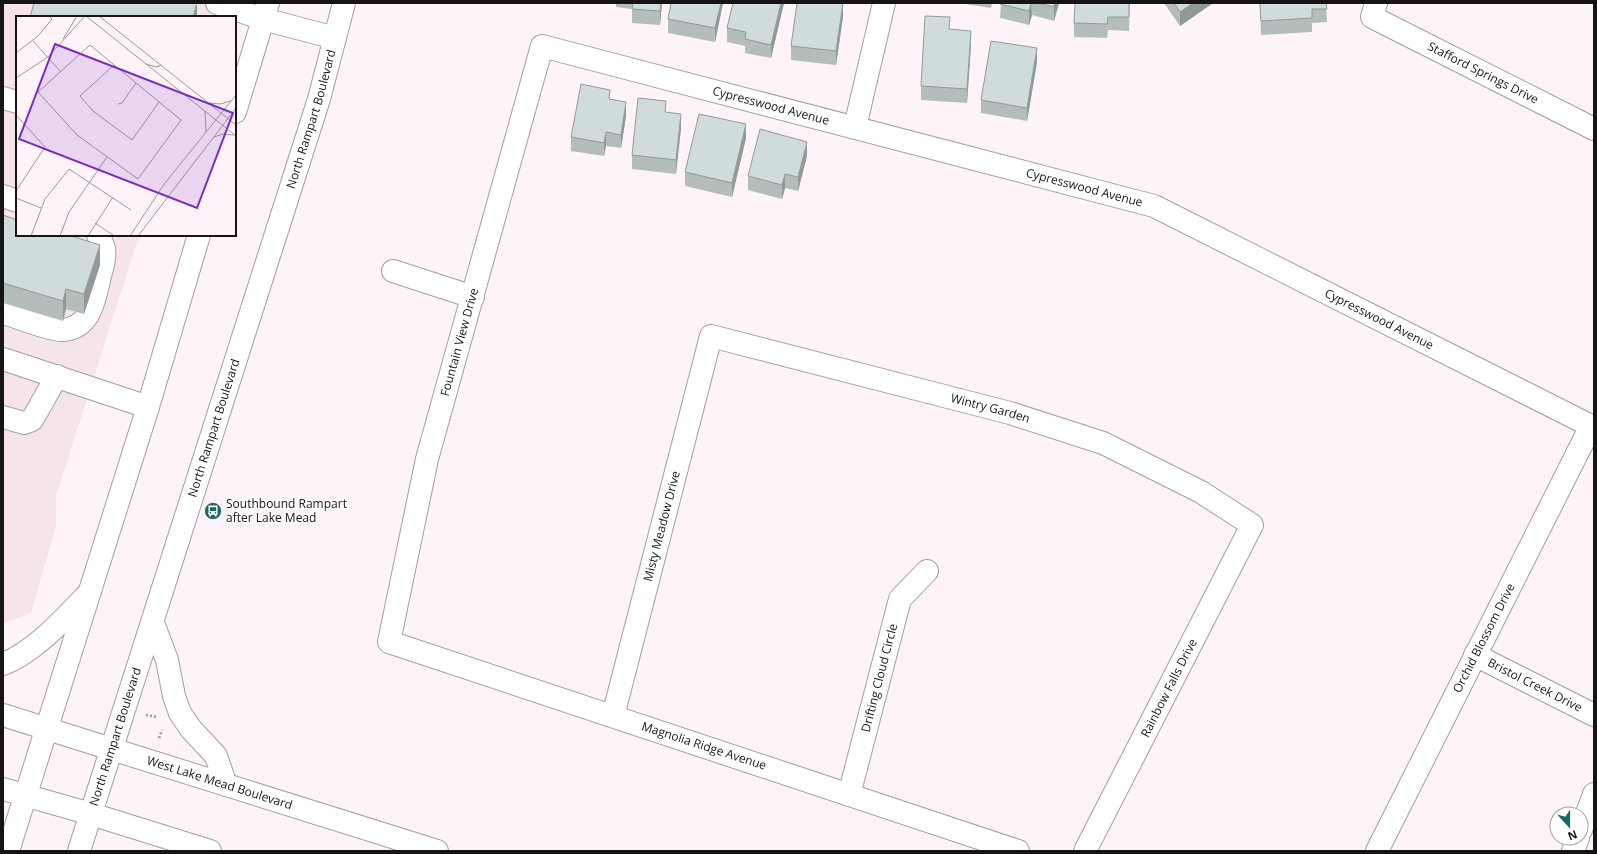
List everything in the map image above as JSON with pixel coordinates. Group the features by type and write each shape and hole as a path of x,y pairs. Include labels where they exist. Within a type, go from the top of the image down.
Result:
{"street":[{"path":"216,3 265,11 335,38"},
{"name":"North Rampart Boulevard","path":"79,851 320,99 344,3"},
{"path":"855,127 884,3"},
{"name":"Stafford Springs Drive","path":"1374,10 1594,129"},
{"path":"236,109 265,11"},
{"name":"Cypresswood Avenue","path":"542,46 1154,206 1591,426"},
{"name":"Fountain View Drive","path":"389,642 427,458 542,46"},
{"path":"3,98 16,102"},
{"path":"3,196 16,201"},
{"path":"3,313 50,328 62,330 72,328 82,322 94,306 104,260 105,250 98,236"},
{"path":"8,851 148,407 199,236"},
{"path":"393,271 473,297"},
{"name":"Wintry Garden","path":"711,336 1010,413 1103,443 1201,492 1252,526"},
{"name":"Misty Meadow Drive","path":"613,716 711,336"},
{"path":"3,359 148,407"},
{"path":"3,417 24,423 32,420 57,376"},
{"name":"Orchid Blossom Drive","path":"1376,851 1591,426"},
{"name":"Rainbow Falls Drive","path":"1085,851 1252,526"},
{"name":"Drifting Cloud Circle","path":"849,795 900,599 927,571"},
{"path":"3,664 13,661 58,625 89,592"},
{"path":"153,623 167,660 174,696 180,713 191,729 216,756 226,785"},
{"name":"Magnolia Ridge Avenue","path":"389,642 1018,851"},
{"name":"Bristol Creek Drive","path":"1475,656 1594,715"},
{"name":"West Lake Mead Boulevard","path":"3,715 437,851"},
{"path":"3,789 91,814 210,851"},
{"path":"1589,808 1594,794"}],"shaded area":[{"path":"3,3 231,3 227,16 16,16 16,236 141,236 136,245 56,496 56,526 31,613 3,624"}],"building":[{"path":"34,3 197,3 193,16 30,16"},
{"path":"633,3 661,3 660,11 632,9"},
{"path":"671,3 721,3 715,28 668,19"},
{"path":"733,3 781,3 771,45 745,39 746,32 727,28"},
{"path":"797,3 843,3 836,51 791,46"},
{"path":"1031,3 1029,11 1000,4"},
{"path":"1037,3 1055,3 1054,7"},
{"path":"1075,3 1129,3 1129,17 1108,17 1107,24 1074,23"},
{"path":"1174,3 1193,3 1180,12"},
{"path":"1260,3 1326,3 1327,9 1312,9 1312,18 1261,21"},
{"path":"925,16 950,17 949,29 971,31 967,89 921,86"},
{"path":"991,41 1037,48 1027,108 981,100"},
{"path":"581,84 610,90 609,99 626,102 621,135 606,132 604,143 571,137"},
{"path":"638,98 666,101 665,112 681,114 676,160 632,155"},
{"path":"699,114 746,124 732,183 685,172"},
{"path":"760,129 807,142 798,177 785,174 782,185 748,176"},
{"path":"3,215 16,220 16,236 71,236 100,245 84,294 66,289 63,301 3,283"}],"place":[{"name":"Southbound Rampart after Lake Mead","path":"213,511"}]}
